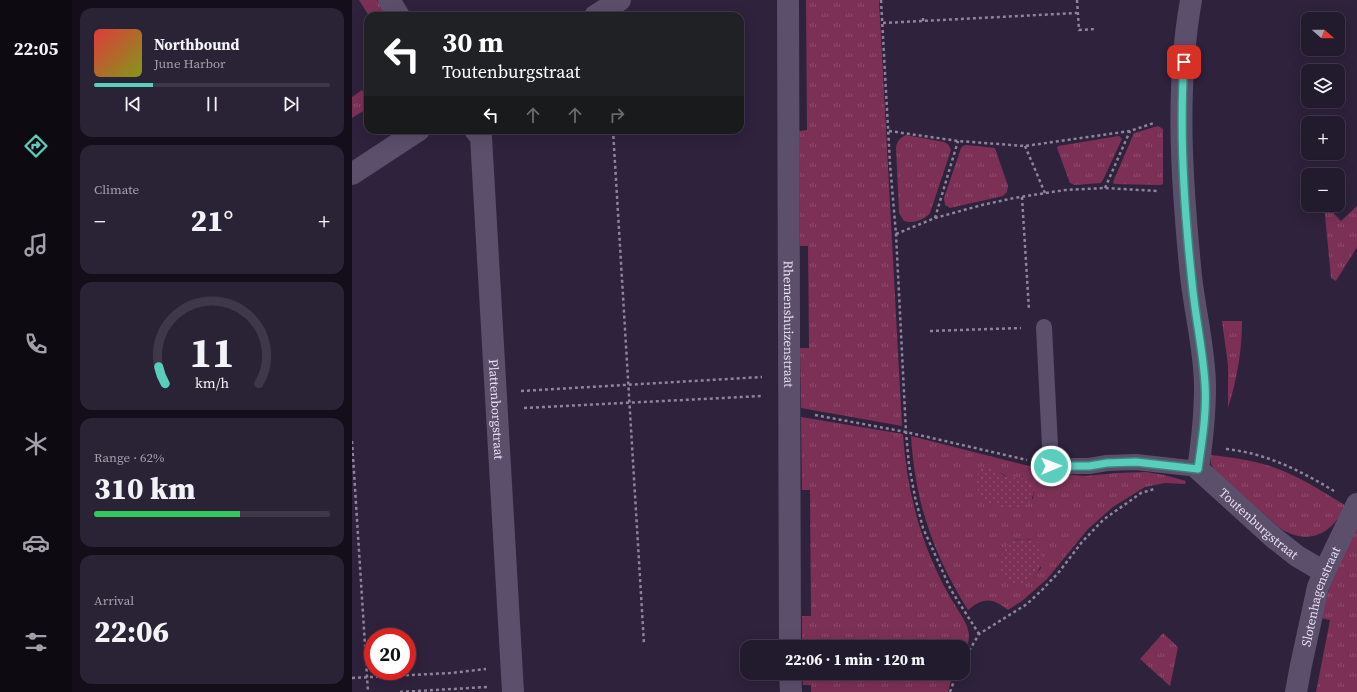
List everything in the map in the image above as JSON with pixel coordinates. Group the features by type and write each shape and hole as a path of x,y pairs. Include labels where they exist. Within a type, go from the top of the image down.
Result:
{"street":[{"path":"389,0 396,12"},
{"path":"601,12 620,0"},
{"name":"Rhemenshuizenstraat","path":"788,0 790,640"},
{"path":"1191,0 1187,22 1182,115 1184,192 1192,282 1205,386 1202,446 1198,469"},
{"path":"352,174 413,134"},
{"name":"Plattenborgstraat","path":"478,134 481,137 513,685"},
{"name":"Toutenburgstraat","path":"1198,469 1274,538 1297,556 1324,572"},
{"name":"Slotenhagenstraat","path":"1296,692 1318,588 1324,572 1357,505"},
{"path":"790,680 791,692"}],"lane":[{"path":"1037,327 1051,466 1089,466 1107,463 1136,462 1198,469"}],"path":[{"path":"881,0 909,465 923,528 951,590 980,634"},
{"path":"1077,0 1079,30 1096,29"},
{"path":"883,23 1077,13"},
{"path":"923,15 923,21"},
{"path":"889,131 958,141 1025,146 1130,131 1182,115"},
{"path":"1105,188 1130,131"},
{"path":"613,134 644,644"},
{"path":"935,218 958,141"},
{"path":"1025,146 1045,193"},
{"path":"896,234 935,218 982,205 1065,190 1105,188 1184,192"},
{"path":"930,332 1037,327 1022,197"},
{"path":"497,401 629,385 789,394 906,432 1051,466"},
{"path":"497,401 630,403 789,394"},
{"path":"352,441 364,643"},
{"path":"1202,446 1232,449 1282,463 1308,475 1357,505"},
{"path":"970,650 980,634 1027,604 1042,590 1059,572 1082,542 1103,520 1142,493 1159,488"},
{"path":"416,674 451,672 513,685"},
{"path":"352,678 364,677"},
{"path":"366,680 368,692"},
{"path":"950,692 954,680"},
{"path":"400,692 513,685"}],"green space":[{"path":"359,0 377,0 384,12 366,12"},
{"path":"806,0 879,0 902,426 801,408 800,348 809,348 808,246 800,246 799,131 807,130"},
{"path":"362,90 364,93 364,110 352,118 352,97"},
{"path":"1158,126 1163,129 1163,184 1114,184 1113,182 1134,133"},
{"path":"906,135 944,142 948,144 951,150 930,213 915,222 904,221 899,213 896,147 897,143 902,137"},
{"path":"1119,136 1122,139 1101,183 1075,185 1070,183 1057,148 1058,146"},
{"path":"966,145 995,148 1008,186 1007,192 1003,196 950,208 945,205 944,198 961,148"},
{"path":"1357,206 1357,247 1336,281 1331,278 1325,212 1333,212 1341,221"},
{"path":"1222,321 1242,321 1238,365 1228,408 1228,365"},
{"path":"801,417 903,434 908,480 919,525 946,590 965,621 969,636 968,640 802,640 802,616 811,616 810,490 802,490"},
{"path":"911,436 1060,474 1085,476 1146,472 1186,481 1185,484 1165,483 1145,487 1113,507 1088,529 1047,579 1022,601 1008,610 993,601 983,601 968,610 945,568 928,527 913,460","holes":["998,471 1007,477 1034,489 1033,499","1030,539 1041,568 1033,578 1014,540"]},
{"path":"1210,455 1248,460 1280,470 1310,484 1346,506 1334,524 1319,534 1310,537 1301,537 1292,534 1281,529 1215,471 1211,464"},
{"path":"986,467 993,469 1007,477 1022,478 1029,481 1034,489 1030,501 1022,508 1010,509 998,507 987,501 979,492 976,481 981,469"},
{"path":"1357,526 1357,692 1316,692 1330,620 1321,618 1336,571"},
{"path":"1025,539 1034,540 1041,544 1042,561 1037,573 1029,581 1019,583 1010,581 1003,576 1000,566 1003,552 1012,542"},
{"path":"1163,633 1178,647 1170,686 1140,659"},
{"path":"803,680 951,680 948,692 811,692 811,685 803,685"}],"route":[{"path":"1051,466 1089,466 1107,463 1136,462 1198,469 1202,446 1205,386 1187,239 1182,154 1184,62"}]}
